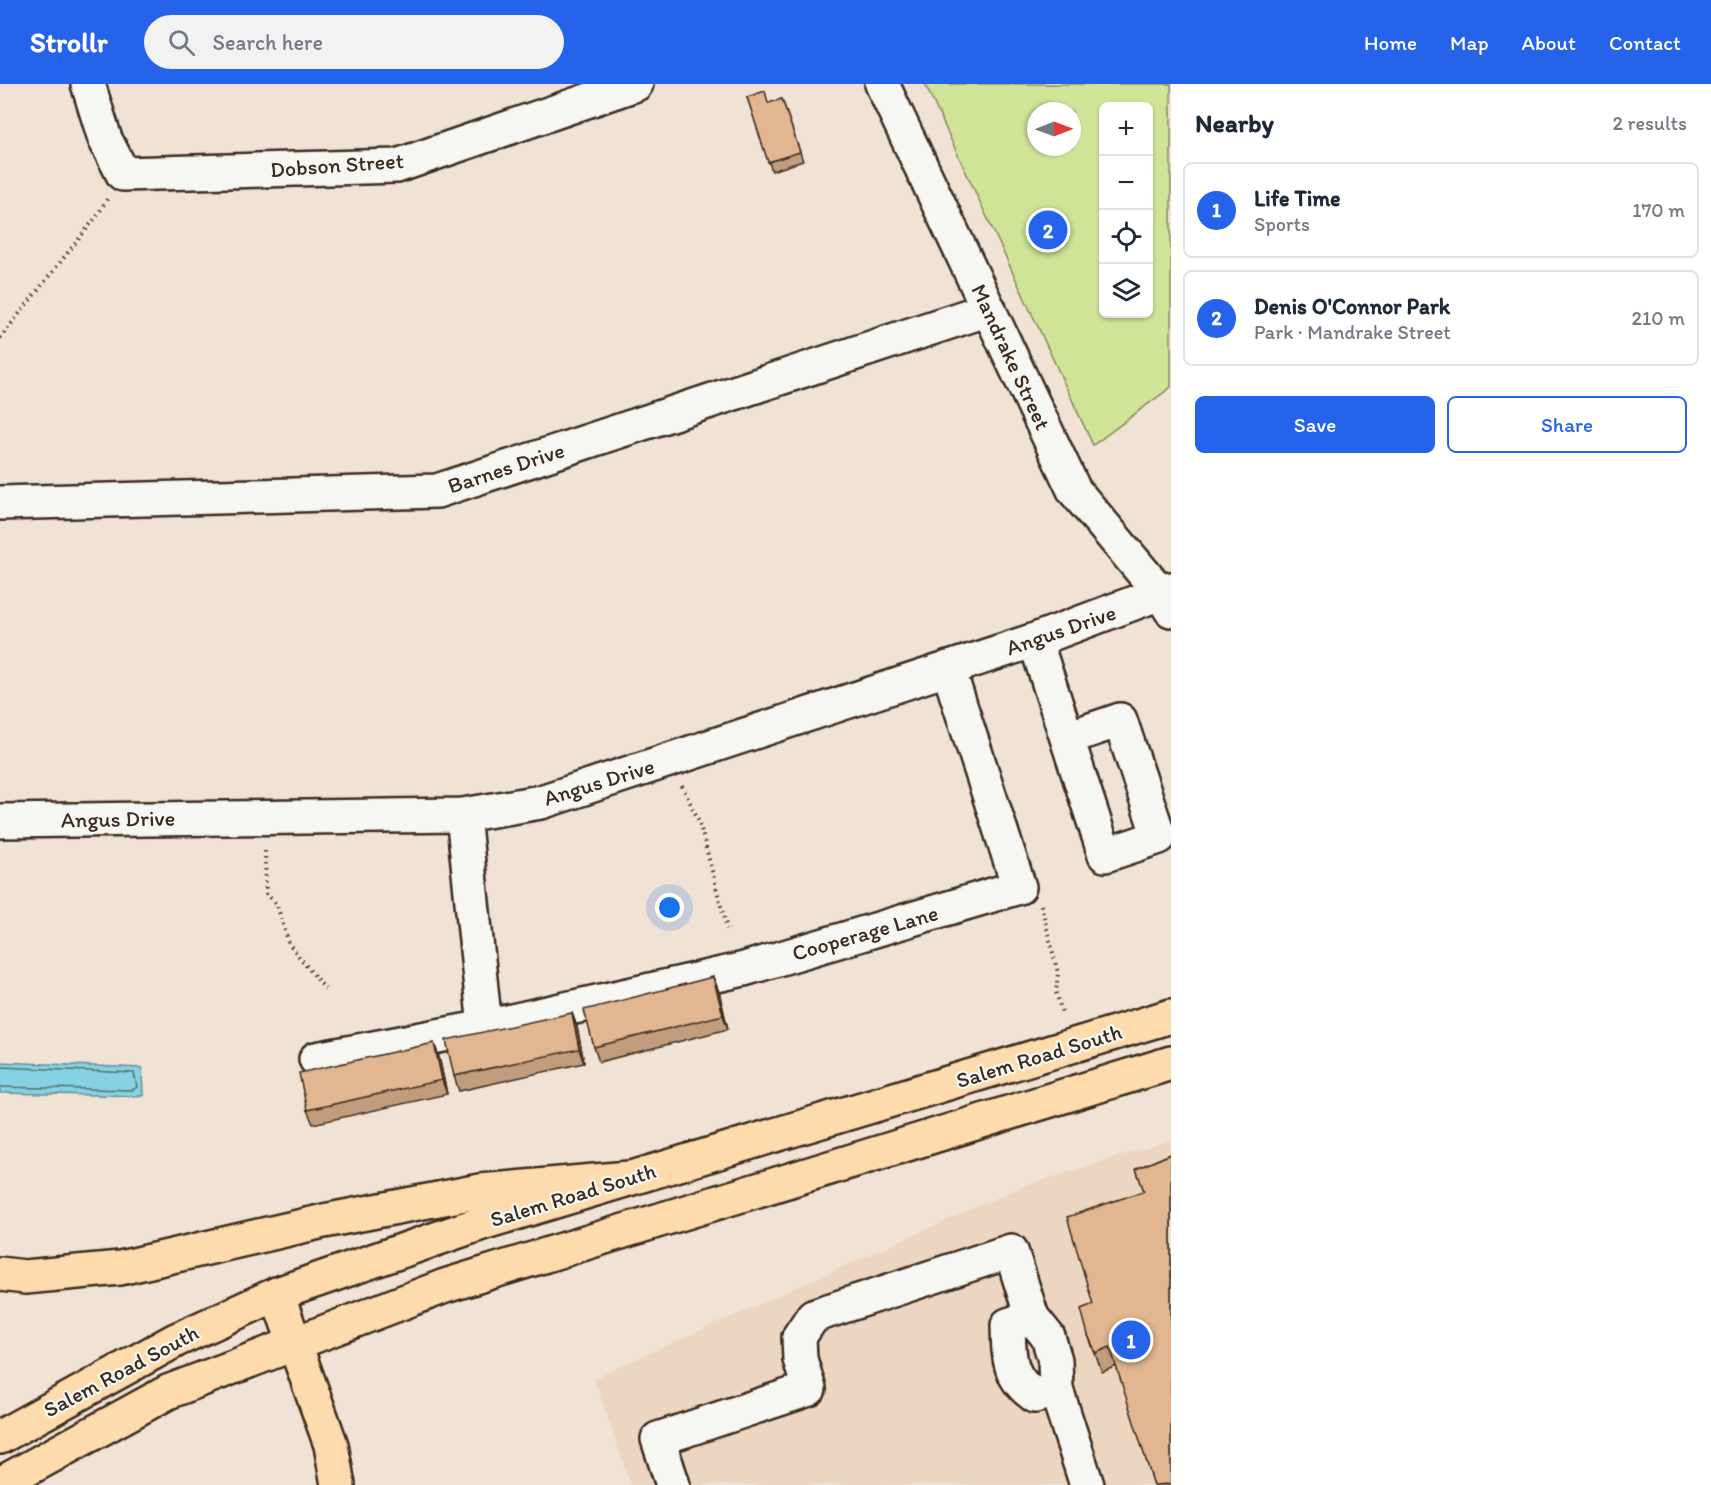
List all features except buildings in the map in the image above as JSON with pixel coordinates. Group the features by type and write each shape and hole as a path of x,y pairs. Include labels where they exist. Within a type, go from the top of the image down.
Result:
{"main road":[{"name":"Salem Road South","path":"0,1437 176,1340 277,1294 482,1223 1171,1017"},
{"name":"Salem Road South","path":"0,1484 168,1392 445,1286 1171,1063"},
{"path":"0,1274 25,1277 120,1268 324,1221 480,1191 629,1178"},
{"path":"277,1294 331,1444 338,1485"}],"street":[{"path":"88,84 105,139 123,174"},
{"name":"Dobson Street","path":"123,174 397,166 636,84"},
{"name":"Mandrake Street","path":"882,84 1074,490 1168,598"},
{"name":"Barnes Drive","path":"0,503 437,491 989,309"},
{"name":"Angus Drive","path":"0,821 463,815 541,802 1168,598"},
{"path":"1035,640 1067,738"},
{"name":"Cooperage Lane","path":"316,1059 485,1027 744,969 1019,887 948,668"},
{"path":"463,815 485,1027"},
{"path":"674,1485 658,1439 809,1389 800,1359 799,1337 813,1316 1011,1251 1032,1317 1048,1337 1055,1360 1056,1389 1087,1485"},
{"path":"1032,1317 1008,1324 1013,1372 1021,1386 1035,1396 1056,1389"}],"path":[{"path":"0,338 97,216 123,174"},
{"path":"681,786 699,821 727,928"},
{"path":"265,851 266,892 277,905 289,944 325,989"}],"shaded area":[{"path":"1171,1140 1171,1485 631,1485 594,1378 1021,1187"}],"green space":[{"path":"925,84 1171,84 1171,387 1093,445"}],"water":[{"path":"0,1062 142,1068 143,1096 0,1093"}],"place":[{"name":"Denis O'Connor Park","path":"1048,230"},
{"name":"Life Time","path":"1131,1340"}]}
